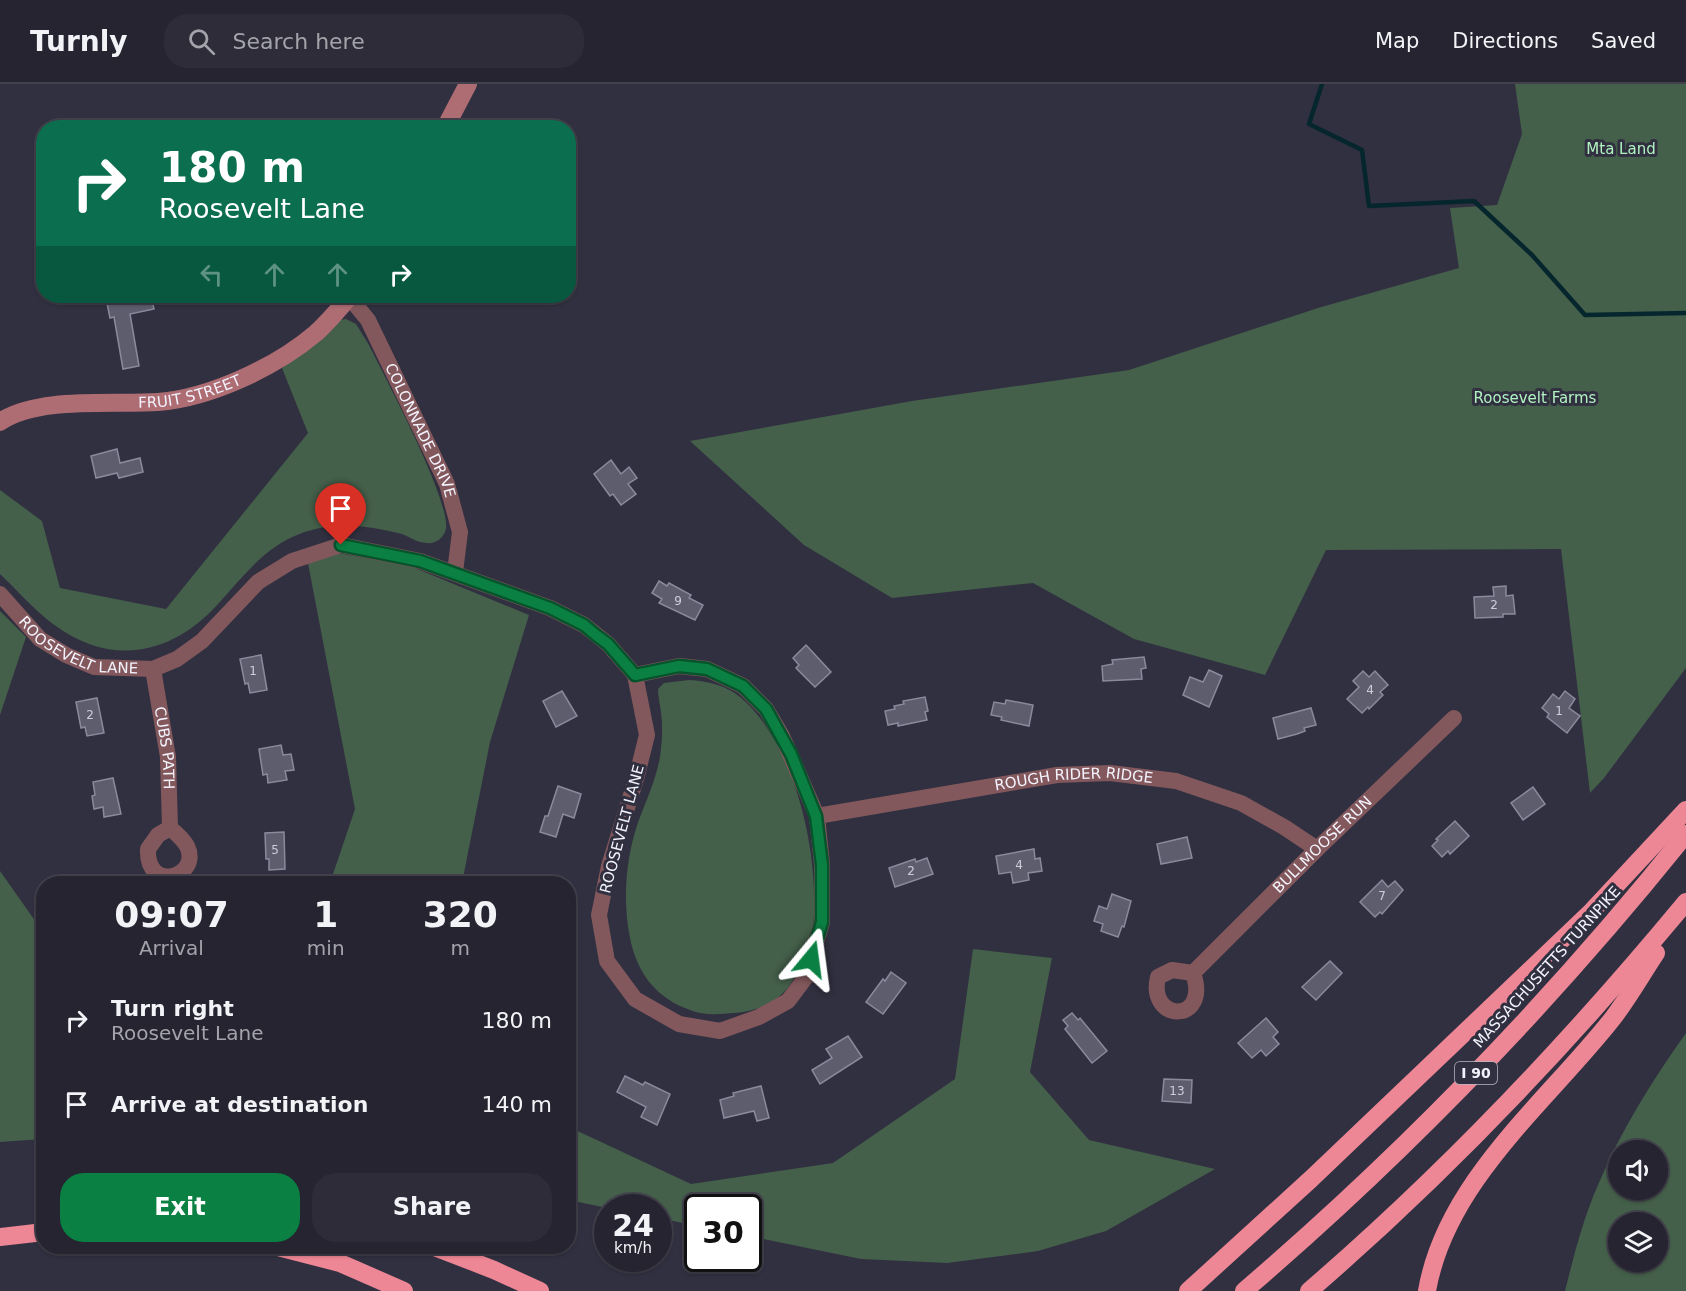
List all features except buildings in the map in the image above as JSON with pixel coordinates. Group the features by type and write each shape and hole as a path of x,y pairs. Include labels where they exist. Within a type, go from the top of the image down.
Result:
{"highway":[{"path":"1188,1291 1311,1179 1584,919 1686,810"},
{"name":"MASSACHUSETTS TURNPIKE","path":"1244,1291 1362,1186 1472,1077 1591,948 1686,834"},
{"name":"I 90","path":"1309,1291 1401,1207 1520,1089 1618,982 1686,902"},
{"path":"1427,1291 1443,1241 1472,1188 1518,1126 1614,1017 1686,908"},
{"path":"0,1237 36,1233"},
{"path":"0,1243 36,1244"},
{"path":"305,1254 340,1263 404,1291"},
{"path":"453,1254 540,1291"},
{"path":"1178,1291 1213,1266"}],"street":[{"path":"449,120 468,84"},
{"name":"FRUIT STREET","path":"0,422 28,408 116,401 157,402 185,398 216,388 271,364 316,333 344,303"},
{"name":"COLONNADE DRIVE","path":"355,303 368,320 447,484 460,532 455,572"},
{"name":"ROOSEVELT LANE","path":"0,594 40,639 66,655 94,667 153,669 177,658 202,641 258,582 292,561 341,545 394,555 455,572 550,608 584,625 608,644 635,675 647,735 609,866 599,915 607,961 635,999 679,1024 720,1030 759,1017 788,1001 806,977 822,922 822,865 816,816 782,736 766,709 743,686 707,669 679,666 635,675"},
{"name":"CUBS PATH","path":"153,669 168,757 170,828"},
{"name":"BULLMOOSE RUN","path":"1193,973 1317,849 1454,718"},
{"name":"ROUGH RIDER RIDGE","path":"816,816 1057,775 1110,773 1176,781 1241,803 1284,826 1317,849"}],"green space":[{"name":"Roosevelt Farms","path":"1515,84 1686,84 1686,668 1604,778 1590,793 1561,549 1326,550 1265,675 1134,639 1033,583 892,598 804,545 690,441 912,401 1129,370 1318,308 1459,268 1450,208 1497,205 1522,134"},
{"path":"346,319 356,324 369,345 429,470 440,497 445,519 445,532 438,541 424,543 402,534 355,526 326,527 307,531 291,537 264,555 200,622 160,645 139,650 118,650 96,646 75,638 53,624 0,574 0,490 42,521 60,588 166,609 308,433 282,368 340,320"},
{"path":"332,552 410,566 529,615 490,742 463,876 332,876 355,809 307,558"},
{"path":"0,611 26,637 0,715"},
{"path":"689,680 728,689 740,697 758,715 773,737 785,762 804,817 813,871 812,929 801,963 789,985 773,1001 750,1011 724,1014 701,1013 667,999 643,973 630,938 626,908 627,877 635,831 660,757 662,723 658,689 664,683"},
{"path":"0,871 36,922 36,1139 0,1142"},
{"path":"973,949 1052,958 1030,1072 1089,1140 1215,1169 1106,1231 1038,1251 947,1263 861,1259 762,1239 762,1194 684,1194 684,1223 672,1221 672,1194 594,1194 594,1205 576,1201 576,1130 691,1184 833,1163 955,1079"},
{"path":"1686,1033 1686,1291 1565,1291 1583,1224 1608,1163 1608,1200 1668,1200 1668,1140 1620,1140 1649,1088"}],"waterway":[{"path":"1322,84 1309,124 1362,150 1369,206 1474,201 1532,255 1585,315 1686,313"}],"route":[{"path":"341,545 420,561 550,608 584,625 608,644 635,675 679,666 707,669 743,686 766,709 782,736 799,771 816,816 822,865 822,922 811,959"}],"park label":[{"name":"Mta Land","path":"1621,149"}]}
